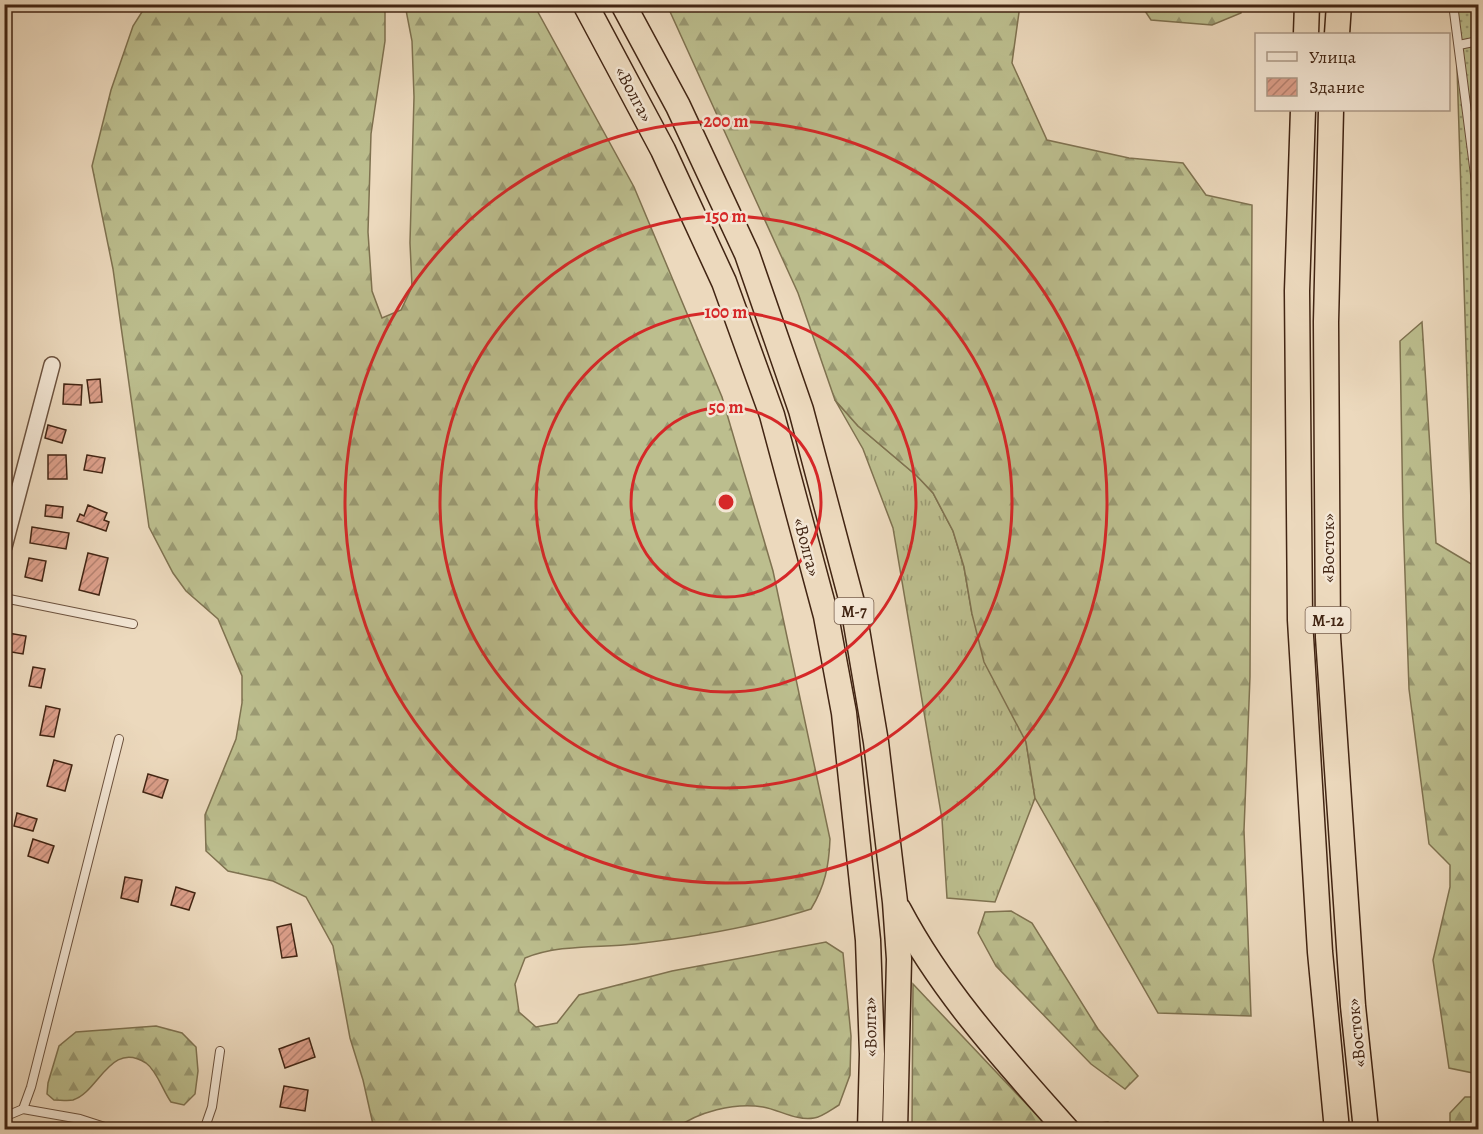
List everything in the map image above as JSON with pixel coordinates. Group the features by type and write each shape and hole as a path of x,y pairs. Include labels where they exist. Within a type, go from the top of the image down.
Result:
{"highway":[{"name":"«Волга»","path":"585,4 663,150 724,282 772,415 826,616 844,713 868,940 872,1054 870,1130"},
{"name":"«Волга»","path":"623,4 678,106 747,254 801,410 855,616 876,742 895,902 899,959 895,1130"},
{"path":"1306,33 1307,4"},
{"path":"1336,33 1339,4"},
{"name":"«Восток»","path":"1304,111 1297,291 1300,620 1320,952 1337,1130"},
{"name":"«Восток»","path":"1331,111 1326,322 1328,637 1352,995 1366,1130"},
{"path":"895,902 919,948 948,990 1067,1130"}],"street":[{"path":"4,547 52,365"}],"lane":[{"path":"1453,4 1479,198"},
{"path":"1459,45 1479,41"},
{"path":"4,598 133,624"},
{"path":"23,1109 31,1087 119,739"},
{"path":"204,1130 212,1107 220,1051"},
{"path":"4,1117 23,1109 80,1119 114,1130"}],"green space":[{"path":"147,4 385,5 385,41 371,134 368,232 372,291 382,318 401,310 412,287 410,243 414,97 412,41 405,5 534,5 634,187 722,397 773,571 830,839 825,876 811,909 702,935 635,944 565,948 525,958 515,984 519,1012 536,1027 557,1023 579,995 672,971 826,942 843,953 851,1036 850,1075 839,1105 827,1113 807,1119 763,1107 729,1107 705,1113 675,1129 374,1129 363,1080 350,1038 333,946 306,897 273,881 228,871 206,851 205,815 236,739 242,703 242,676 218,619 186,591 173,573 149,527 113,269 92,166 111,90 133,26"},
{"path":"1242,4 1241,13 1212,25 1151,20 1141,5"},
{"path":"667,5 1020,5 1012,63 1047,140 1129,158 1183,163 1206,195 1252,205 1250,677 1244,830 1251,1016 1158,1013 1035,798 1026,742 984,662 972,614 964,567 953,531 933,493 917,476 858,426 835,400 798,293"},
{"path":"1455,5 1478,5 1478,632 1473,565"},
{"path":"1422,322 1436,543 1473,565 1478,635 1478,1074 1449,1068 1433,960 1450,887 1450,865 1429,844 1409,689 1400,341"},
{"path":"835,400 858,426 917,476 933,493 953,531 964,567 972,614 1026,742 1035,798 995,902 947,898 942,819 893,528 863,449"},
{"path":"1011,911 1032,923 1098,1029 1138,1076 1125,1089 1091,1064 996,966 978,933 985,912"},
{"path":"913,984 1050,1129 912,1129"},
{"path":"156,1026 182,1033 196,1047 198,1071 195,1094 184,1105 171,1102 150,1067 134,1058 123,1058 114,1062 90,1088 73,1100 54,1100 47,1094 59,1046 76,1032"},
{"path":"1465,1097 1478,1097 1478,1129 1450,1129 1450,1113"},
{"path":"1108,1122 1117,1129 1084,1129 1081,1125"},
{"path":"31,1125 80,1129 13,1129"}],"building":[{"path":"100,379 102,402 90,403 87,380"},
{"path":"64,384 82,385 81,405 63,404"},
{"path":"48,425 66,430 62,443 45,438"},
{"path":"48,455 66,455 67,479 48,479"},
{"path":"87,455 105,458 102,473 84,470"},
{"path":"46,505 63,507 62,518 45,516"},
{"path":"88,505 107,513 104,520 109,522 106,531 77,521 80,514 84,516"},
{"path":"32,527 69,533 66,549 30,543"},
{"path":"88,553 108,558 99,595 79,590"},
{"path":"29,558 46,561 42,581 25,577"},
{"path":"8,633 26,636 23,654 5,651"},
{"path":"33,667 45,669 41,688 29,686"},
{"path":"4,697 9,698 4,716"},
{"path":"46,706 60,709 54,737 40,735"},
{"path":"54,760 72,765 65,791 47,786"},
{"path":"148,774 168,780 162,798 143,792"},
{"path":"17,813 37,819 33,831 14,826"},
{"path":"33,839 54,846 48,863 28,856"},
{"path":"125,877 142,880 138,902 121,898"},
{"path":"176,887 195,893 189,910 171,905"},
{"path":"291,924 297,956 282,958 277,927"},
{"path":"309,1038 315,1057 285,1068 279,1049"},
{"path":"284,1086 308,1090 305,1111 280,1107"}]}
